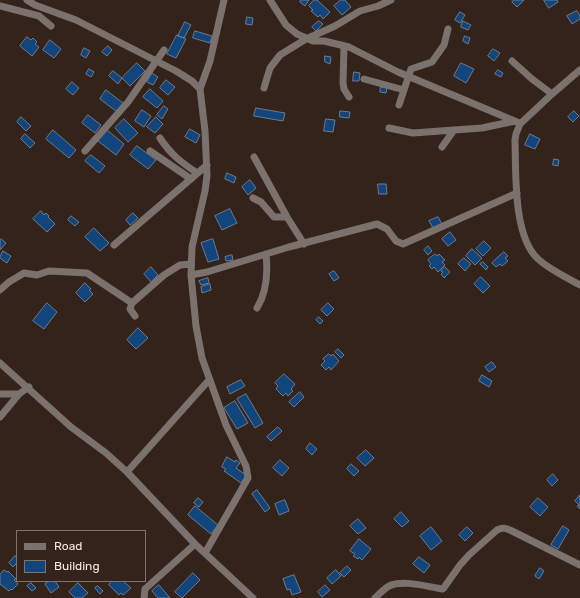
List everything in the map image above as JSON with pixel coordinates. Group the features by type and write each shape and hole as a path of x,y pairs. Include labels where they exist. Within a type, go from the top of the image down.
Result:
{"street":[{"path":"27,0 35,5 76,20 156,61 192,80 200,89"},
{"path":"205,553 248,478 246,466 226,425 202,358 191,275 193,239 205,190 207,165 200,89 210,61 224,0"},
{"path":"270,0 286,25 306,39 332,42 344,46 518,123"},
{"path":"264,88 270,68 280,55 306,39 325,32 360,11 378,6 391,0"},
{"path":"0,6 39,16 51,26"},
{"path":"399,105 411,69 432,62 444,45 448,30"},
{"path":"344,46 343,83 344,89 349,97"},
{"path":"85,151 128,102 164,50"},
{"path":"512,61 552,94"},
{"path":"390,128 413,133 482,128 518,123 580,70"},
{"path":"364,79 404,90"},
{"path":"518,123 515,140 516,193 524,236 529,247 537,258 551,269 580,285"},
{"path":"442,147 454,130"},
{"path":"160,138 169,151 178,160 197,173"},
{"path":"150,151 190,179"},
{"path":"254,157 287,217 304,244"},
{"path":"114,245 207,165"},
{"path":"191,275 207,272 266,254 377,224 387,229 396,241 403,244 516,193"},
{"path":"253,198 261,202 274,217 287,217"},
{"path":"257,308 262,300 266,284 266,254"},
{"path":"135,316 130,309 132,303 164,275 180,265 191,264"},
{"path":"0,290 9,282 24,273 37,275 49,271 87,273 132,303"},
{"path":"0,363 29,387 71,427 106,453 127,472 195,544 252,598"},
{"path":"127,472 209,380"},
{"path":"0,417 19,394 29,387"},
{"path":"0,394 19,394"},
{"path":"375,598 389,586 397,584 412,584 443,589 469,554 501,528 512,530 580,564"},
{"path":"144,598 145,589 195,544"}],"building":[{"path":"301,0 309,0 305,6 300,2"},
{"path":"314,0 317,0 330,12 323,19 320,15 318,17 311,11 313,10 309,6"},
{"path":"341,0 345,0 351,7 342,15 334,6"},
{"path":"515,0 524,0 517,7 512,2"},
{"path":"544,0 557,0 558,2 549,8"},
{"path":"577,11 580,19 572,24 567,16"},
{"path":"460,12 465,15 460,23 455,20"},
{"path":"247,17 253,18 252,25 246,24"},
{"path":"319,21 323,24 316,31 312,27"},
{"path":"463,21 471,25 468,30 461,27"},
{"path":"185,22 191,25 184,38 178,36"},
{"path":"195,31 212,36 210,43 193,38"},
{"path":"177,35 186,39 176,58 167,54"},
{"path":"465,36 470,38 468,44 463,41"},
{"path":"27,37 31,40 33,38 37,42 35,44 39,47 32,56 20,46"},
{"path":"50,40 61,49 54,58 43,50"},
{"path":"108,46 112,50 107,56 102,52"},
{"path":"84,48 90,51 86,58 81,55"},
{"path":"493,49 500,53 494,61 488,56"},
{"path":"325,56 331,57 330,64 325,62"},
{"path":"137,63 145,71 130,86 122,78"},
{"path":"461,63 474,69 466,83 454,76"},
{"path":"89,69 94,72 91,77 86,74"},
{"path":"498,70 503,73 501,77 495,74"},
{"path":"113,71 122,78 118,84 109,76"},
{"path":"354,72 360,73 359,81 353,81"},
{"path":"152,73 158,77 153,85 147,82"},
{"path":"166,80 175,87 168,95 160,88"},
{"path":"72,82 79,88 73,95 66,89"},
{"path":"381,87 387,88 386,93 380,92"},
{"path":"150,89 163,101 157,108 143,97"},
{"path":"106,90 123,103 117,112 100,99"},
{"path":"164,106 168,109 162,119 157,115"},
{"path":"256,108 285,113 283,121 254,116"},
{"path":"142,110 151,116 144,127 135,121"},
{"path":"340,111 350,112 349,118 340,117"},
{"path":"574,111 579,116 573,122 568,117"},
{"path":"88,115 101,125 95,133 82,123"},
{"path":"21,117 31,126 26,131 17,122"},
{"path":"156,117 163,124 155,133 147,127"},
{"path":"124,119 138,133 128,142 115,128"},
{"path":"326,119 335,120 333,132 324,131"},
{"path":"190,129 200,135 196,143 185,137"},
{"path":"53,130 76,150 69,158 46,139"},
{"path":"107,130 124,144 116,155 98,141"},
{"path":"25,134 35,143 30,148 21,139"},
{"path":"530,134 540,139 535,149 525,145"},
{"path":"137,146 156,160 148,169 130,155"},
{"path":"91,155 105,166 99,173 85,161"},
{"path":"554,159 559,160 558,166 553,165"},
{"path":"227,173 236,177 234,183 225,179"},
{"path":"250,180 256,188 248,195 242,187"},
{"path":"378,184 386,184 387,194 379,194"},
{"path":"230,209 237,223 222,230 215,216"},
{"path":"41,211 44,215 46,213 55,224 47,232 33,219"},
{"path":"133,213 138,218 130,225 126,220"},
{"path":"71,216 79,222 75,226 68,220"},
{"path":"438,217 442,224 433,228 429,221"},
{"path":"94,228 109,243 100,251 85,237"},
{"path":"450,232 456,240 448,246 442,239"},
{"path":"1,239 6,243 0,250 0,240"},
{"path":"213,239 219,259 208,262 201,243"},
{"path":"484,241 491,248 483,256 476,249"},
{"path":"428,246 432,251 428,255 424,250"},
{"path":"472,249 482,258 475,265 466,256"},
{"path":"3,251 11,256 7,263 0,258"},
{"path":"504,252 508,256 505,258 508,261 502,266 500,264 496,267 492,263"},
{"path":"435,254 437,256 439,254 445,260 442,262 445,265 438,272 434,267 432,269 429,266 431,264 428,260"},
{"path":"232,255 233,260 226,261 225,257"},
{"path":"464,258 471,264 465,271 458,264"},
{"path":"483,262 488,267 486,270 480,264"},
{"path":"151,267 158,275 151,282 144,274"},
{"path":"445,267 450,272 444,278 441,274 443,272 441,271"},
{"path":"334,271 339,278 334,281 329,274"},
{"path":"481,277 490,286 483,293 474,284"},
{"path":"208,278 209,283 201,285 199,281"},
{"path":"85,283 91,289 89,290 93,294 85,302 76,293"},
{"path":"210,284 211,290 202,293 201,287"},
{"path":"47,303 57,312 44,329 33,321"},
{"path":"328,303 334,309 327,316 321,310"},
{"path":"319,317 323,321 320,324 316,320"},
{"path":"138,328 148,338 136,349 127,340"},
{"path":"338,349 344,355 341,358 335,352"},
{"path":"329,354 331,356 333,354 339,361 331,370 329,367 326,370 321,365 325,361 323,359"},
{"path":"492,362 496,367 489,372 485,367"},
{"path":"284,374 295,384 291,389 293,391 288,396 286,393 283,396 276,389 278,386 275,383"},
{"path":"482,375 492,381 489,387 479,381"},
{"path":"241,380 245,386 230,394 227,387"},
{"path":"300,392 304,397 294,407 289,402"},
{"path":"246,394 263,423 255,428 237,399"},
{"path":"235,401 248,423 237,429 224,408"},
{"path":"278,427 282,431 271,441 267,437"},
{"path":"310,443 317,449 312,455 306,449"},
{"path":"366,450 374,458 365,466 357,458"},
{"path":"227,457 240,463 236,468 246,475 241,483 224,471 226,469 222,467"},
{"path":"280,460 289,468 282,476 273,468"},
{"path":"351,464 359,471 354,476 347,469"},
{"path":"553,474 558,480 552,486 547,480"},
{"path":"257,490 270,508 265,512 252,494"},
{"path":"580,495 580,509 577,506 579,505 575,501"},
{"path":"198,498 203,502 199,507 194,503"},
{"path":"538,498 548,507 540,516 530,507"},
{"path":"285,500 289,511 279,515 275,504"},
{"path":"195,506 218,525 211,534 188,515"},
{"path":"401,512 409,521 402,527 394,519"},
{"path":"358,519 366,528 358,534 350,526"},
{"path":"563,526 569,530 558,549 551,545"},
{"path":"431,527 442,541 431,550 420,536"},
{"path":"467,527 473,533 465,541 459,535"},
{"path":"359,539 371,549 362,560 359,557 358,559 353,556 355,554 350,551"},
{"path":"16,556 16,564 13,567 9,563"},
{"path":"419,557 430,565 424,573 413,564"},
{"path":"347,566 351,570 344,577 340,573"},
{"path":"540,568 544,571 539,579 535,576"},
{"path":"4,570 7,572 8,571 16,579 14,580 18,584 9,591 0,584 0,575"},
{"path":"336,570 341,576 332,584 327,578"},
{"path":"193,573 200,580 182,598 175,592"},
{"path":"294,575 301,592 292,595 290,589 287,590 283,579"},
{"path":"48,582 56,582 59,587 51,593 45,584"},
{"path":"111,582 124,582 131,588 123,595 121,593 119,595 109,585"},
{"path":"31,583 36,588 32,591 27,586"},
{"path":"78,583 88,593 82,598 75,598 69,592"},
{"path":"159,585 170,598 158,598 152,591"},
{"path":"325,585 330,590 322,597 318,592"},
{"path":"98,586 103,591 100,594 95,588"}]}
